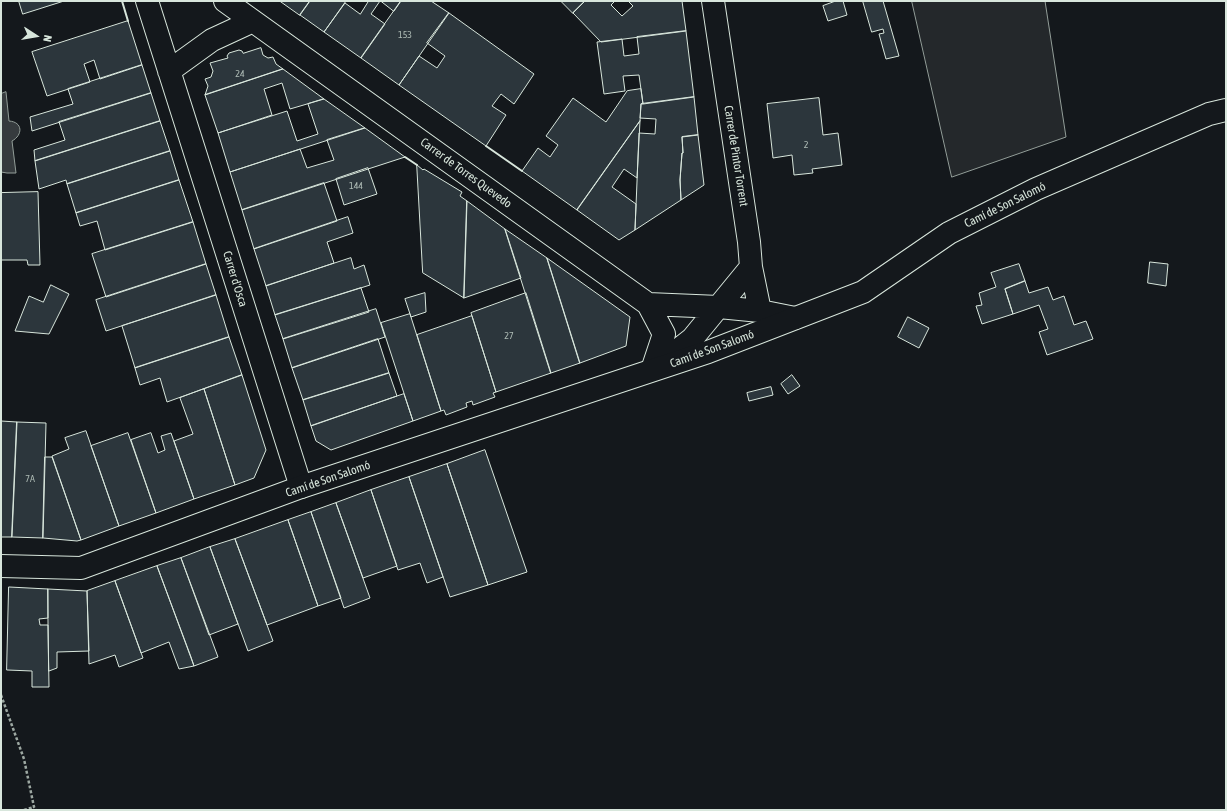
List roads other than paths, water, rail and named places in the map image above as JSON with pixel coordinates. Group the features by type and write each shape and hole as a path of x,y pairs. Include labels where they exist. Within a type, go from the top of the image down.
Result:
{"street":[{"name":"Carrer d'Osca","path":"147,1 301,488"},
{"name":"Carrer de Torres Quevedo","path":"225,1 648,304 664,334 652,370"},
{"name":"Carrer de Pintor Torrent","path":"713,1 752,267 760,311"},
{"path":"169,71 212,40 253,21"},
{"name":"Camí de Son Salomó","path":"1,566 81,568 301,488 708,352 863,292 949,232 1036,189 1217,112 1226,100"},
{"name":"Camí de Son Salomó","path":"652,370 692,339 752,267"},
{"name":"Camí de Son Salomó","path":"648,304 719,307 760,311 795,318"}]}
